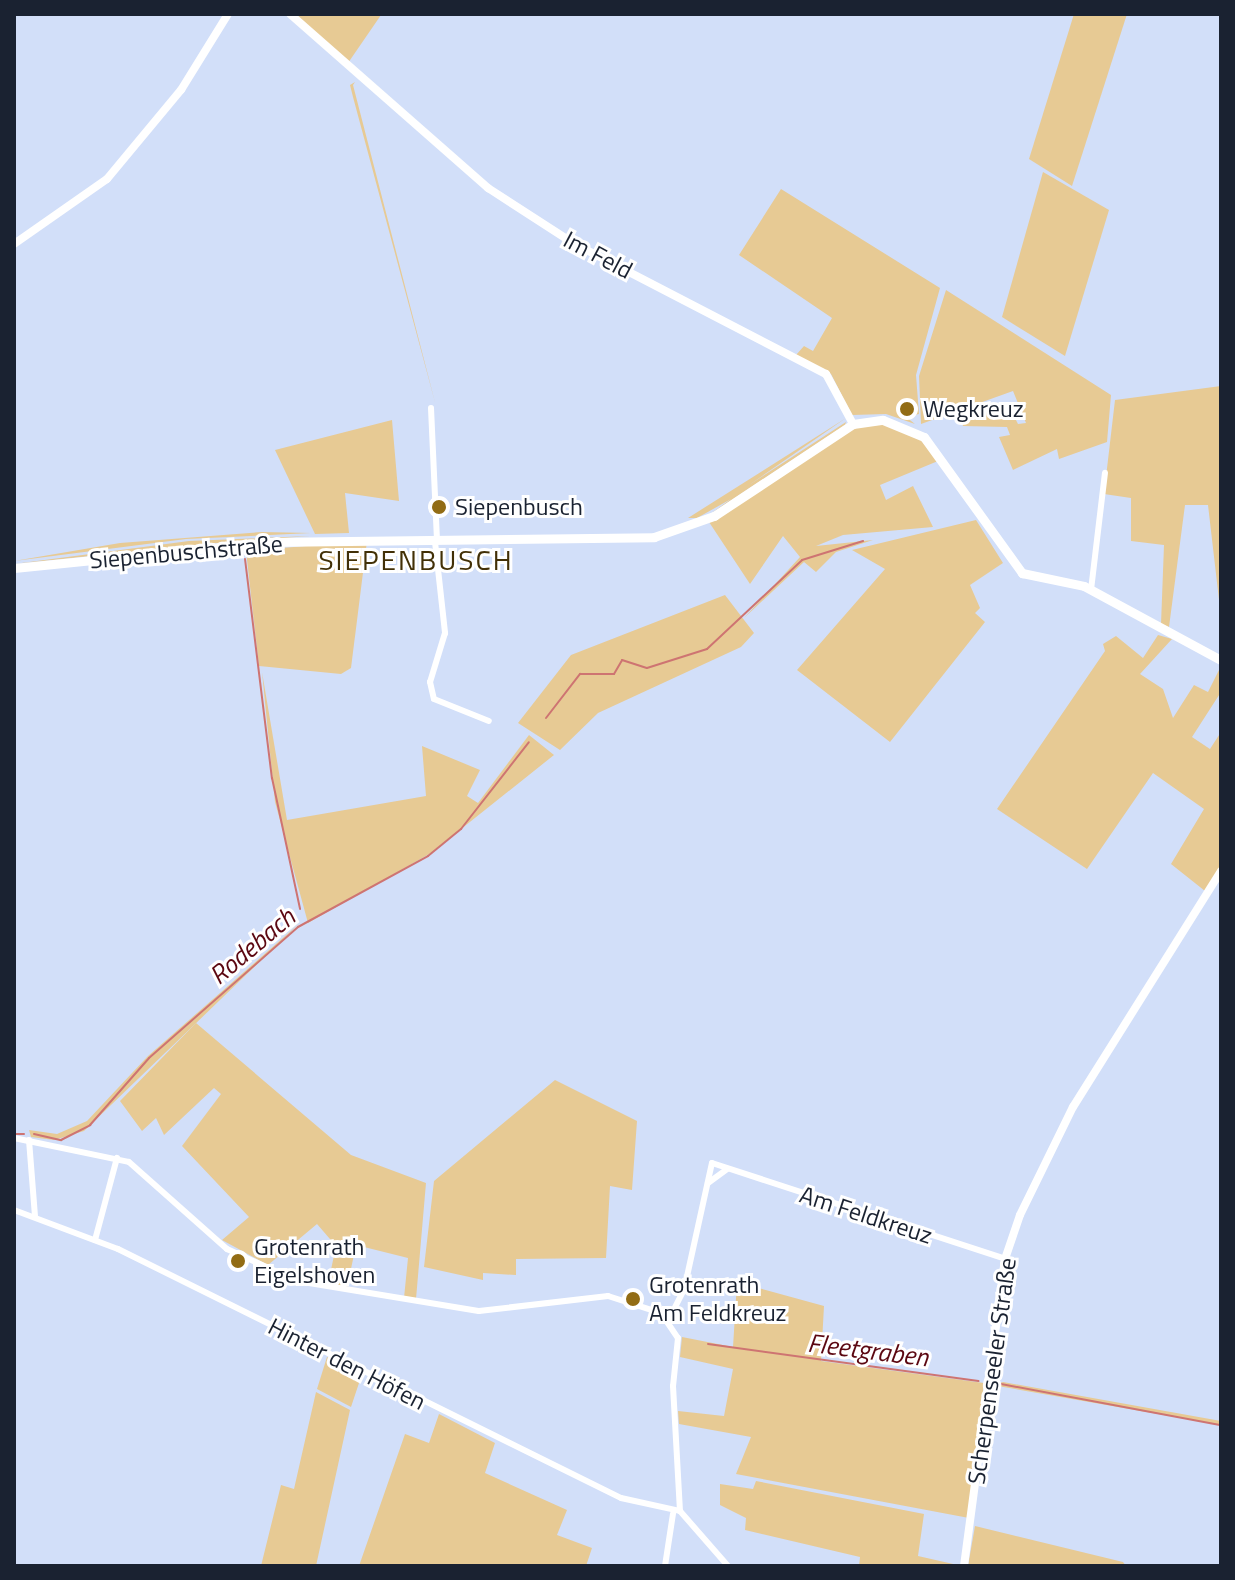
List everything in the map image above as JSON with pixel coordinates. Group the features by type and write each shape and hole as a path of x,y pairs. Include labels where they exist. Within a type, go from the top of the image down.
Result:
{"main road":[{"path":"853,424 891,420 918,432 1016,568 1091,590 1221,660"},
{"name":"Siepenbuschstraße","path":"14,568 269,542 635,539 686,528 853,424"}],"street":[{"path":"14,244 91,193 126,158 228,14"},
{"name":"Im Feld","path":"290,14 346,70 455,162 545,225 826,374 853,424"},
{"path":"431,408 436,542 445,633 430,682 434,699 489,721"},
{"path":"1091,590 1105,473"},
{"name":"Scherpenseeler Straße","path":"964,1566 1005,1259 1053,1142 1180,931 1221,871"},
{"path":"14,1138 117,1158 145,1172 227,1249 297,1281 479,1311 608,1296 669,1319 678,1338 673,1386 676,1512 665,1566"},
{"path":"29,1140 35,1216"},
{"path":"95,1240 117,1158"},
{"name":"Am Feldkreuz","path":"669,1319 684,1290 712,1163 1005,1259"},
{"path":"708,1183 727,1169"},
{"name":"Hinter den Höfen","path":"14,1210 95,1240 464,1424 676,1512"},
{"path":"676,1512 728,1566"}],"shaded area":[{"path":"294,14 380,14 381,15 348,63"},
{"path":"1074,14 1127,14 1072,186 1029,159"},
{"path":"355,82 353,85 436,406 350,85"},
{"path":"1043,172 1109,210 1065,356 1002,317"},
{"path":"781,189 940,288 916,375 919,414 906,417 915,424 886,414 852,415 831,374 796,355 804,346 813,351 832,318 739,255"},
{"path":"946,290 1111,395 1107,442 1059,459 1057,449 1013,470 999,437 1010,435 1007,427 963,426 960,416 1008,404 1018,424 1026,423 1013,391 921,424 919,376"},
{"path":"1221,386 1221,617 1208,505 1185,505 1169,627 1161,624 1164,545 1131,541 1131,498 1104,494 1115,400"},
{"path":"846,418 749,485 846,422 845,425 709,515 731,499 697,518 688,518"},
{"path":"392,420 399,501 345,493 349,533 315,534 275,450"},
{"path":"884,422 916,434 938,461 880,485 886,500 913,486 933,527 843,535 816,546 873,540 836,552 816,572 804,562 744,618 800,557 783,536 750,584 709,522 852,429"},
{"path":"976,520 1003,563 970,585 980,608 975,613 985,622 890,742 797,670 885,569 852,550"},
{"path":"262,532 311,533 186,539 14,561 120,543"},
{"path":"310,536 205,544 14,564 189,541"},
{"path":"367,541 351,668 341,674 259,666 246,551"},
{"path":"725,595 754,633 741,647 598,713 560,750 518,723 571,655"},
{"path":"1158,635 1172,639 1140,674 1163,689 1173,718 1194,685 1208,692 1221,666 1221,692 1192,737 1210,749 1221,732 1221,867 1205,891 1171,864 1204,809 1153,773 1087,869 997,809 1105,651 1103,644 1116,636 1143,658"},
{"path":"262,672 287,820 426,796 422,746 480,770 467,796 478,803 529,735 554,755 431,853 308,923 275,802"},
{"path":"301,922 84,1131 54,1140 31,1137 29,1130 57,1134 87,1121 148,1056"},
{"path":"196,1023 351,1155 426,1183 416,1299 404,1298 408,1258 356,1245 347,1288 328,1284 336,1246 317,1224 268,1265 222,1240 249,1217 182,1146 221,1094 214,1088 164,1135 156,1118 142,1131 120,1101"},
{"path":"555,1080 637,1121 632,1190 610,1186 606,1258 516,1259 516,1275 483,1273 483,1280 424,1267 434,1181"},
{"path":"737,1282 824,1306 821,1361 984,1383 969,1518 736,1474 751,1437 679,1424 678,1411 724,1416 733,1369 680,1357 682,1337 733,1347"},
{"path":"327,1357 362,1374 351,1407 317,1389"},
{"path":"1003,1382 1221,1421 1221,1425 992,1385"},
{"path":"316,1392 350,1410 316,1566 261,1566 281,1485 294,1489"},
{"path":"439,1414 495,1443 485,1473 567,1510 557,1535 592,1548 586,1566 359,1566 405,1434 429,1443"},
{"path":"756,1481 924,1514 918,1556 962,1566 859,1566 860,1557 745,1530 746,1518 720,1505 720,1484 753,1489"},
{"path":"975,1526 1123,1562 1126,1566 968,1566"}],"waterway":[{"name":"Rodebach","path":"546,718 580,674 614,674 622,660 647,668 707,649 802,560 863,541"},
{"path":"245,559 272,778 300,909"},
{"name":"Rodebach","path":"34,1134 61,1140 90,1125 149,1058 298,927 428,856 461,829 529,742"},
{"name":"Rodebach","path":"14,1134 24,1134"},
{"name":"Fleetgraben","path":"708,1344 978,1381"},
{"name":"Fleetgraben","path":"1001,1384 1221,1425"}],"place":[{"name":"Wegkreuz","path":"907,409"},
{"name":"Siepenbusch","path":"439,507"},
{"name":"Grotenrath Eigelshoven","path":"238,1261"},
{"name":"Grotenrath Am Feldkreuz","path":"633,1299"}],"district":[{"name":"SIEPENBUSCH","path":"416,560"}]}
